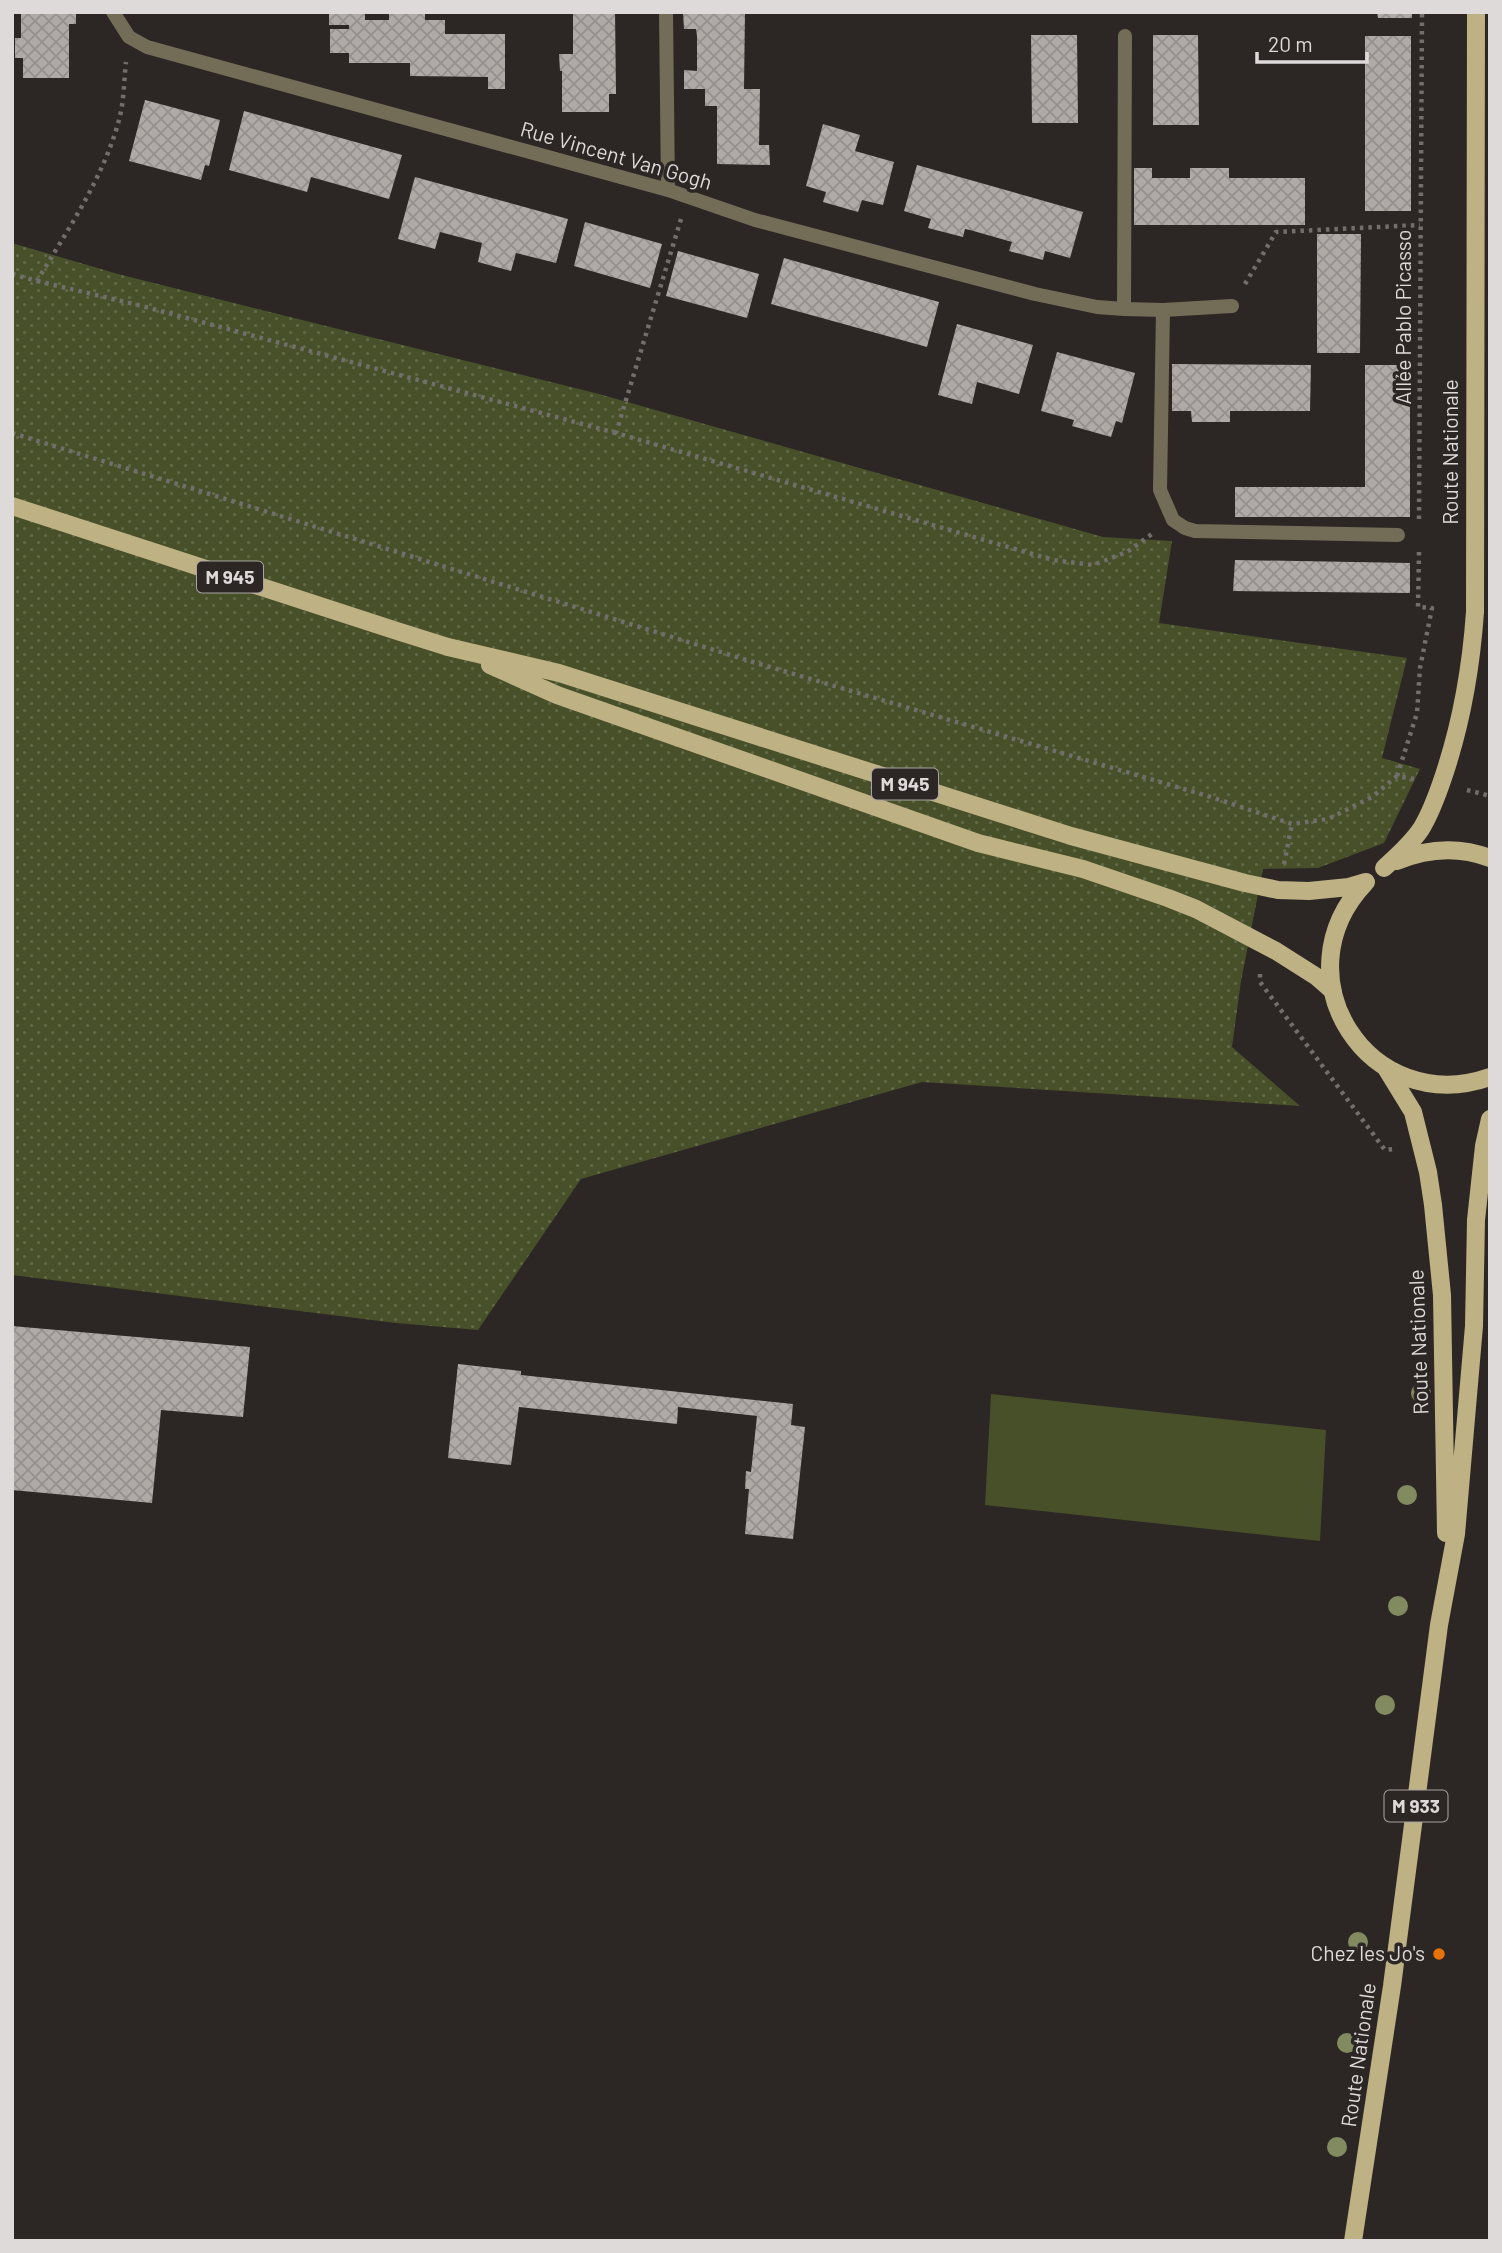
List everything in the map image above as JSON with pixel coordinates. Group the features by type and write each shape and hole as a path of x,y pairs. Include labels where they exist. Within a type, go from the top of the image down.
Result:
{"main road":[{"name":"Route Nationale","path":"1384,868 1407,846 1429,814 1464,705 1472,657 1475,612 1476,12"},
{"name":"M 945","path":"12,506 448,647 559,673 1071,836 1279,890 1309,891 1366,883"},
{"name":"M 945","path":"448,647 557,695 741,761 978,843 1083,869 1168,898 1196,909 1276,951 1317,977 1333,991"},
{"path":"1490,858 1468,851 1438,850 1410,855 1384,868 1366,883 1349,903 1337,927 1331,952 1330,979 1341,1017 1355,1040 1386,1068 1410,1079 1436,1084 1463,1084 1490,1077"},
{"name":"Route Nationale","path":"1386,1068 1413,1112 1420,1138 1433,1205 1443,1295 1446,1537 1440,1625"},
{"name":"Route Nationale","path":"1353,2241 1394,1973 1440,1625 1456,1534 1474,1326 1476,1220 1484,1146 1490,1119"}],"street":[{"path":"113,12 129,37"},
{"path":"666,12 668,190"},
{"path":"1124,309 1125,36"},
{"name":"Rue Vincent Van Gogh","path":"129,37 147,47 668,190 755,220 1035,295 1097,307 1124,309 1231,306"},
{"path":"1163,310 1160,489 1173,520 1195,531 1398,535"}],"path":[{"name":"Allée Pablo Picasso","path":"1419,526 1422,12"},
{"path":"37,281 98,176 111,145 120,114 129,37"},
{"path":"617,433 687,198"},
{"path":"1231,306 1276,232 1420,225"},
{"path":"12,274 617,433 1053,560 1093,565 1127,551 1173,520"},
{"path":"12,433 753,662 1211,797 1292,824 1328,819 1372,797 1397,776 1417,713 1420,668 1432,608 1418,607 1419,539"},
{"path":"1397,776 1441,783"}],"green space":[{"path":"12,243 118,274 599,394 1103,537 1172,541 1159,623 1407,658 1382,758 1420,769 1384,843 1318,868 1263,869 1241,981 1232,1047 1300,1106 922,1082 581,1179 478,1330 396,1323 12,1275"},
{"path":"991,1394 1326,1430 1320,1541 985,1505"}],"building":[{"path":"21,12 76,12 76,24 69,24 69,78 23,78 23,58 15,58 15,38 21,38"},
{"path":"329,12 365,12 365,20 389,20 389,12 425,12 425,20 445,20 445,34 505,34 505,89 488,89 488,77 410,76 410,63 349,63 349,53 330,53 330,29 349,29 349,25 329,25"},
{"path":"573,12 615,12 616,94 609,94 609,112 562,112 562,71 559,54 573,54"},
{"path":"683,12 745,12 744,89 760,89 759,145 769,145 770,165 717,164 717,106 705,106 705,89 684,89 684,70 697,71 697,36 696,29 684,29"},
{"path":"1377,12 1412,12 1412,18 1378,18"},
{"path":"1031,35 1077,35 1078,123 1032,123"},
{"path":"1153,35 1198,35 1199,125 1153,125"},
{"path":"1365,36 1411,36 1411,211 1365,211"},
{"path":"145,100 220,120 209,166 205,165 201,180 129,161"},
{"path":"244,111 402,155 389,199 311,177 307,192 229,170"},
{"path":"823,124 860,135 855,151 894,162 883,205 862,200 858,212 823,202 826,192 806,186"},
{"path":"917,165 1083,212 1070,258 1045,251 1043,260 1009,251 1012,242 970,230 965,229 963,237 928,228 931,219 904,211"},
{"path":"1134,168 1152,168 1152,178 1190,178 1190,168 1229,168 1229,178 1305,178 1305,225 1134,225"},
{"path":"415,177 568,219 556,263 516,253 511,271 478,262 482,243 440,232 435,249 398,239"},
{"path":"585,222 662,244 650,288 574,266"},
{"path":"1317,234 1361,234 1360,353 1317,353"},
{"path":"678,251 759,274 747,318 666,296"},
{"path":"784,258 939,302 927,347 771,304"},
{"path":"957,324 1033,345 1019,394 977,382 972,404 938,395"},
{"path":"1057,352 1135,373 1122,423 1116,421 1111,437 1072,426 1074,420 1041,411"},
{"path":"1172,364 1311,365 1310,411 1230,411 1230,422 1192,422 1191,411 1172,411"},
{"path":"1365,365 1410,365 1410,517 1235,517 1235,487 1365,487"},
{"path":"1235,560 1410,563 1410,593 1233,591"},
{"path":"12,1326 250,1347 243,1417 161,1410 152,1503 12,1490"},
{"path":"458,1364 521,1371 521,1375 793,1404 791,1425 805,1427 793,1539 745,1534 749,1489 745,1489 746,1471 751,1472 757,1416 678,1407 677,1424 519,1407 511,1465 448,1458"}],"place":[{"name":"Chez les Jo's","path":"1439,1954"}]}
